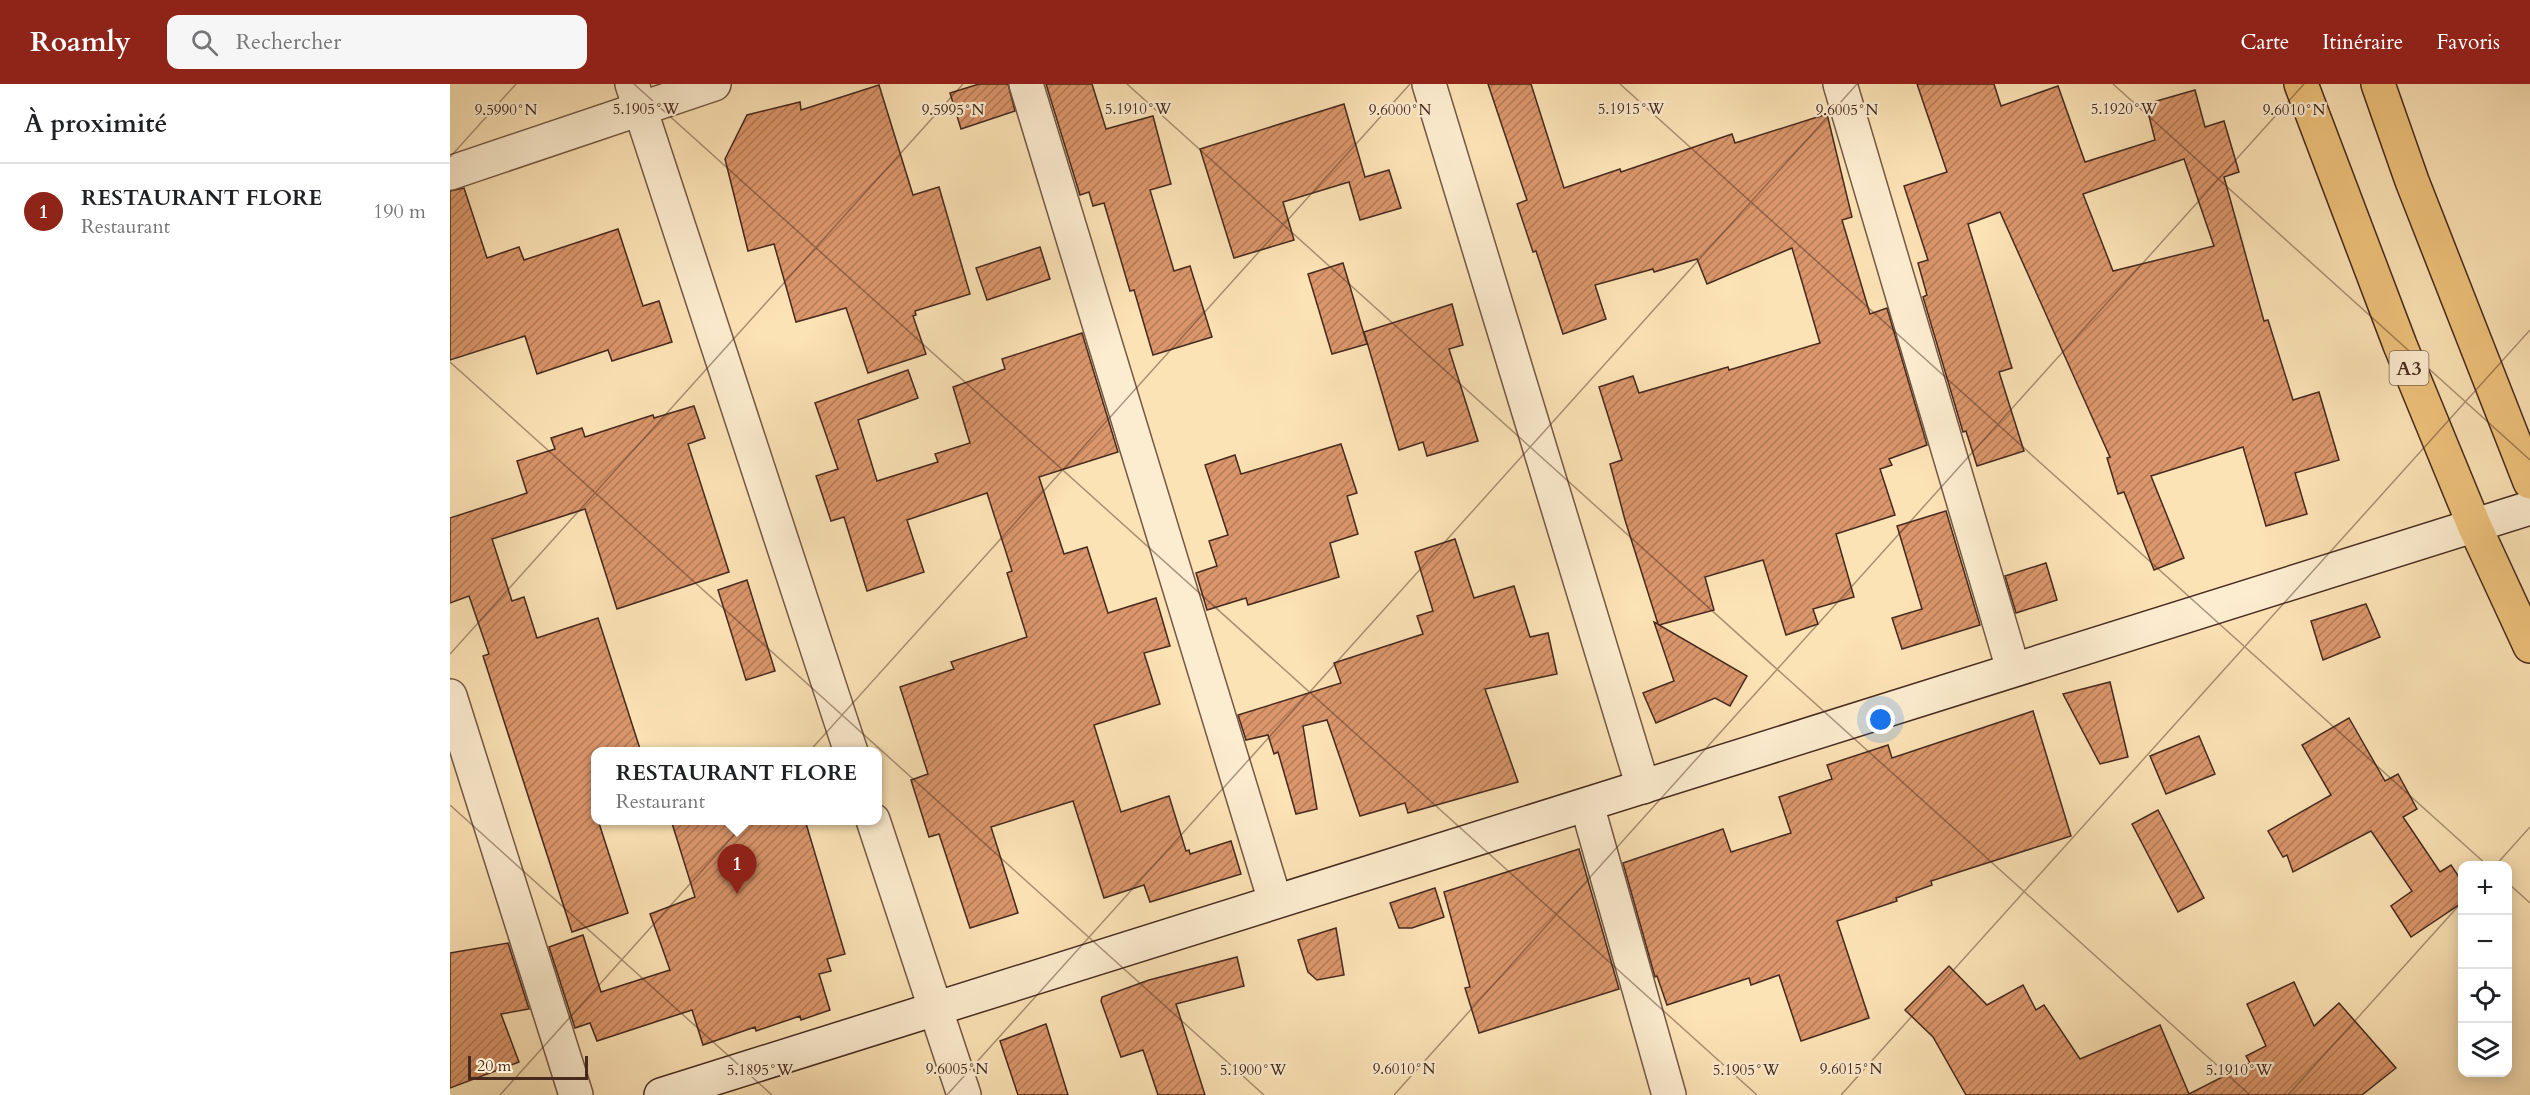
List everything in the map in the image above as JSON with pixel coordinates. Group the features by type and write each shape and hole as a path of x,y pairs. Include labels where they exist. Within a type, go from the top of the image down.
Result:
{"highway":[{"name":"A3","path":"2301,84 2400,345 2474,525 2530,646"},
{"path":"2378,84 2412,181 2530,482"}],"street":[{"path":"450,173 636,96 714,84"},
{"path":"1026,84 1275,901"},
{"path":"1428,84 1643,788"},
{"path":"1840,84 2013,669"},
{"path":"636,96 848,747"},
{"path":"661,1095 935,1007 1643,788 2013,669 2530,508"},
{"path":"450,696 576,1095"},
{"path":"1587,805 1669,1095"},
{"path":"875,825 964,1095"}],"building":[{"path":"979,84 1008,84 1015,111 961,129 950,93"},
{"path":"1046,84 1092,84 1106,129 1153,116 1171,184 1150,190 1174,271 1190,266 1212,337 1153,355 1134,290 1130,291 1104,203 1093,206 1089,192 1080,195"},
{"path":"1488,84 1531,84 1564,188 1620,169 1621,172 1732,134 1735,143 1827,114 1852,217 1842,220 1870,314 1887,308 1927,445 1889,459 1892,465 1880,469 1895,515 1836,534 1854,597 1813,609 1818,624 1786,635 1763,560 1705,577 1714,610 1659,625 1747,676 1730,706 1715,698 1656,723 1643,693 1674,681 1654,622 1658,624 1610,464 1622,460 1599,387 1633,376 1639,393 1820,343 1792,248 1707,284 1697,259 1654,272 1653,269 1595,285 1606,319 1563,334 1536,251 1533,252 1517,204 1527,200"},
{"path":"1917,84 1994,84 2001,106 2058,86 2085,162 2155,140 2146,104 2195,90 2205,127 2224,121 2239,172 2224,177 2264,321 2268,320 2293,400 2319,392 2339,460 2295,473 2307,514 2266,526 2243,447 2151,476 2184,558 2154,570 2124,492 2118,494 2107,458 2110,457 2000,212 1968,224 2012,368 1999,372 2024,451 1977,466 1966,431 1963,432 1923,297 1927,295 1918,263 1928,260 1904,186 1947,172","holes":["2184,159 2214,246 2113,271 2083,194"]},
{"path":"879,85 913,195 939,187 970,294 915,311 916,315 913,316 926,354 868,373 846,308 796,322 774,244 748,251 725,159 747,115 800,102 801,110"},
{"path":"1344,104 1365,177 1389,170 1401,208 1360,220 1349,182 1283,202 1294,240 1234,258 1200,149"},
{"path":"464,188 487,258 519,247 524,260 618,229 643,306 659,301 672,342 612,361 608,350 537,374 525,336 450,360 450,191"},
{"path":"1040,247 1050,279 987,300 976,268"},
{"path":"1343,263 1367,344 1332,354 1308,274"},
{"path":"1452,304 1463,345 1449,349 1478,441 1427,456 1423,442 1399,450 1364,332"},
{"path":"1082,333 1118,452 1039,477 1064,554 1087,547 1108,613 1156,598 1170,646 1144,653 1160,704 1094,725 1121,812 1169,796 1186,851 1189,850 1190,854 1231,841 1241,874 1150,902 1144,885 1104,898 1073,801 991,827 1018,913 970,928 939,834 929,837 911,780 928,774 900,687 954,669 951,662 1027,637 1007,573 1012,571 987,493 907,520 924,572 867,591 844,517 831,521 816,476 838,469 815,403 908,370 918,398 858,420 877,481 938,462 935,454 970,443 953,387 1005,369 1002,359"},
{"path":"694,406 705,438 688,444 729,572 617,609 585,509 492,539 512,601 524,597 537,638 598,618 639,747 591,747 591,825 600,825 628,913 572,932 483,656 489,654 469,596 450,603 450,518 527,493 517,461 555,449 551,438 582,428 585,437 653,415 654,418"},
{"path":"1341,444 1357,493 1347,496 1358,534 1330,543 1339,577 1248,605 1246,598 1207,610 1196,573 1217,566 1209,541 1228,535 1205,465 1235,455 1241,474"},
{"path":"1946,511 1980,625 1902,649 1892,618 1922,609 1897,526"},
{"path":"1455,539 1474,598 1514,586 1530,637 1548,633 1557,674 1485,689 1518,782 1408,813 1405,803 1360,816 1327,720 1303,726 1317,809 1296,814 1278,752 1274,754 1268,735 1246,740 1238,715 1341,683 1334,663 1423,634 1417,616 1433,611 1415,552"},
{"path":"2046,563 2057,600 2016,613 2005,576"},
{"path":"747,580 775,671 746,680 718,590"},
{"path":"2366,604 2380,637 2323,660 2311,621"},
{"path":"2110,682 2128,757 2100,764 2063,694"},
{"path":"2033,711 2071,836 1931,881 1932,885 1896,898 1897,901 1837,921 1869,1018 1801,1041 1779,975 1751,985 1749,978 1667,1005 1657,976 1655,977 1623,863 1723,829 1731,852 1791,833 1779,797 1832,779 1827,765 1888,745 1892,758"},
{"path":"2349,718 2385,781 2398,774 2417,809 2403,817 2440,872 2451,865 2458,876 2458,905 2411,937 2391,906 2412,891 2371,831 2293,872 2287,855 2283,857 2268,831 2331,795 2302,745"},
{"path":"2199,736 2215,774 2166,794 2150,756"},
{"path":"2158,810 2204,898 2178,912 2132,824"},
{"path":"673,825 806,825 845,954 827,959 831,971 819,974 830,1010 801,1020 800,1016 756,1031 755,1027 703,1045 692,1010 597,1041 590,1023 575,1028 549,947 583,935 601,992 670,970 650,914 695,897"},
{"path":"1579,849 1619,989 1479,1033 1465,988 1470,987 1444,892"},
{"path":"1435,888 1444,917 1412,928 1399,928 1390,903"},
{"path":"1336,928 1344,975 1317,980 1308,972 1298,940"},
{"path":"508,943 529,1009 501,1014 519,1062 450,1088 450,953"},
{"path":"1237,957 1244,986 1176,1004 1205,1095 1158,1095 1143,1050 1121,1057 1101,1001 1102,997 1149,980"},
{"path":"1949,966 1987,1005 2023,985 2036,1010 2044,1005 2080,1059 2160,1025 2189,1094 2250,1063 2246,1056 2266,1046 2247,1004 2294,982 2314,1026 2339,1003 2396,1068 2362,1095 1966,1095 1933,1037 1905,1010"},
{"path":"1046,1024 1068,1095 1018,1095 1000,1041"}],"place":[{"name":"RESTAURANT FLORE","path":"737,894"}]}
